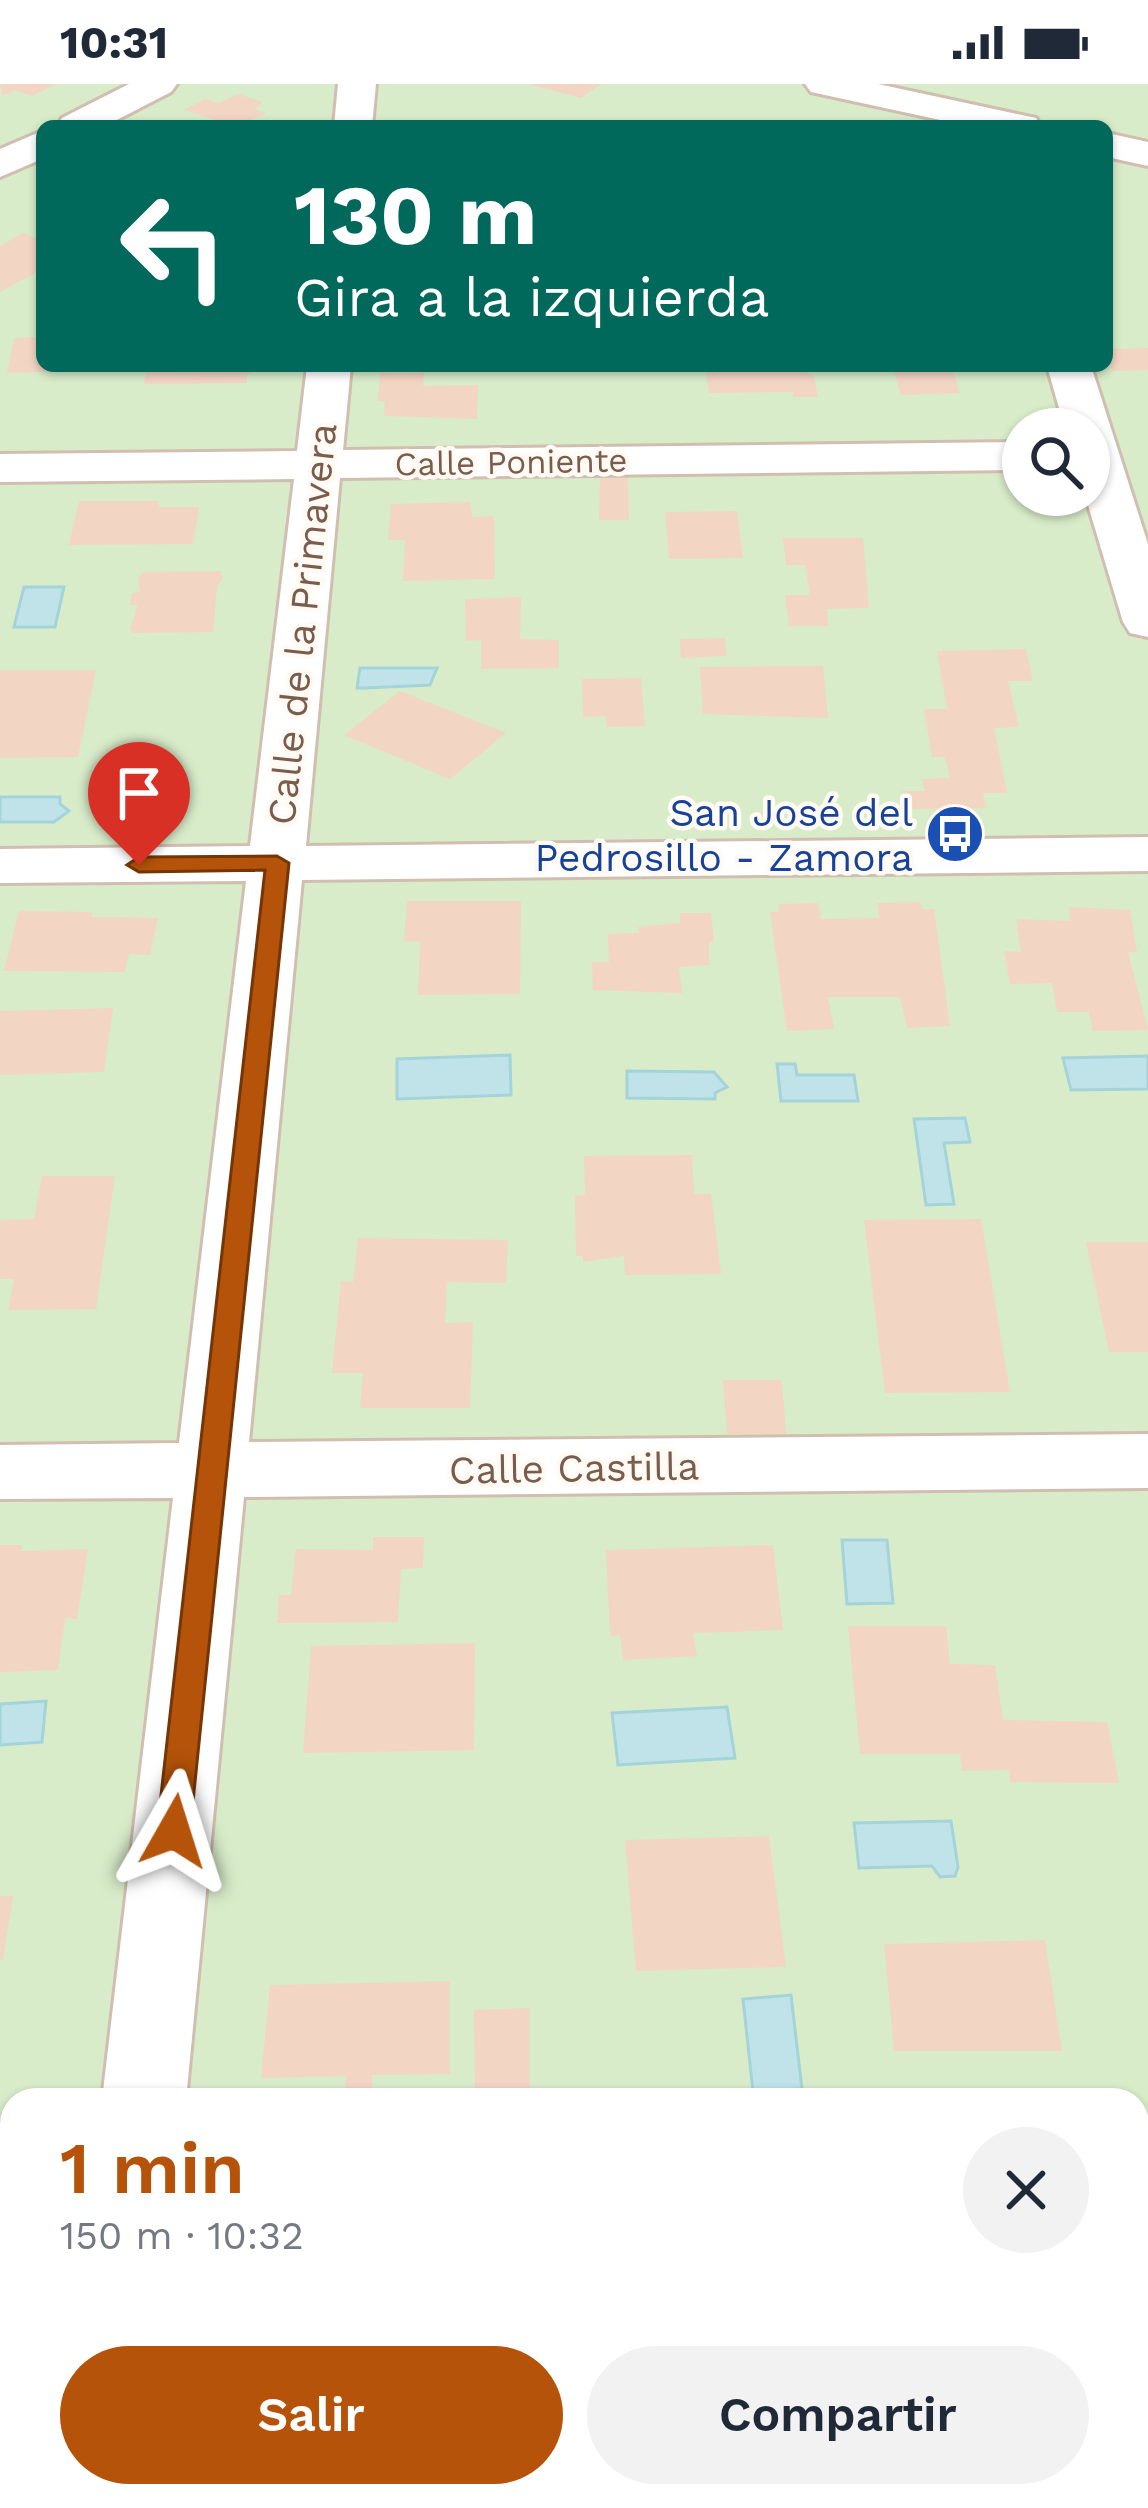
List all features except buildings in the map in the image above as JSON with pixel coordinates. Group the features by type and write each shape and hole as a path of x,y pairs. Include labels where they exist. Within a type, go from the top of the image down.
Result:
{"street":[{"path":"88,120 158,84"},
{"path":"354,120 357,84"},
{"path":"824,84 984,120"},
{"path":"0,165 36,146"},
{"path":"1113,146 1148,154"},
{"name":"Calle de la Primavera","path":"145,2088 328,372"},
{"path":"1071,372 1081,408"},
{"path":"1110,447 1148,455"},
{"name":"Calle Poniente","path":"0,468 1002,456"},
{"path":"1110,503 1148,622"},
{"path":"0,866 1148,854"},
{"name":"Calle Castilla","path":"0,1472 1148,1461"}],"green space":[{"path":"0,84 1148,84 1148,2088 0,2088"}],"water":[{"path":"24,587 64,587 55,627 14,627"},
{"path":"360,668 437,668 430,685 357,688"},
{"path":"0,797 60,797 60,804 69,811 54,822 0,822"},
{"path":"510,1055 511,1095 397,1099 397,1059"},
{"path":"1148,1056 1148,1089 1071,1090 1063,1058"},
{"path":"777,1064 795,1064 797,1075 854,1075 858,1101 781,1101"},
{"path":"627,1071 714,1072 727,1087 715,1093 715,1099 627,1098"},
{"path":"965,1118 970,1142 944,1143 954,1204 926,1205 914,1119"},
{"path":"842,1540 887,1540 893,1603 847,1604"},
{"path":"46,1701 42,1742 0,1745 0,1704"},
{"path":"727,1707 735,1758 618,1765 612,1713"},
{"path":"951,1821 958,1867 955,1876 940,1877 932,1866 859,1868 854,1823"},
{"path":"791,1995 802,2088 753,2088 743,1999"}],"place":[{"name":"San José del Pedrosillo - Zamora","path":"955,834"}],"route":[{"path":"139,865 277,863 174,1831"}]}
